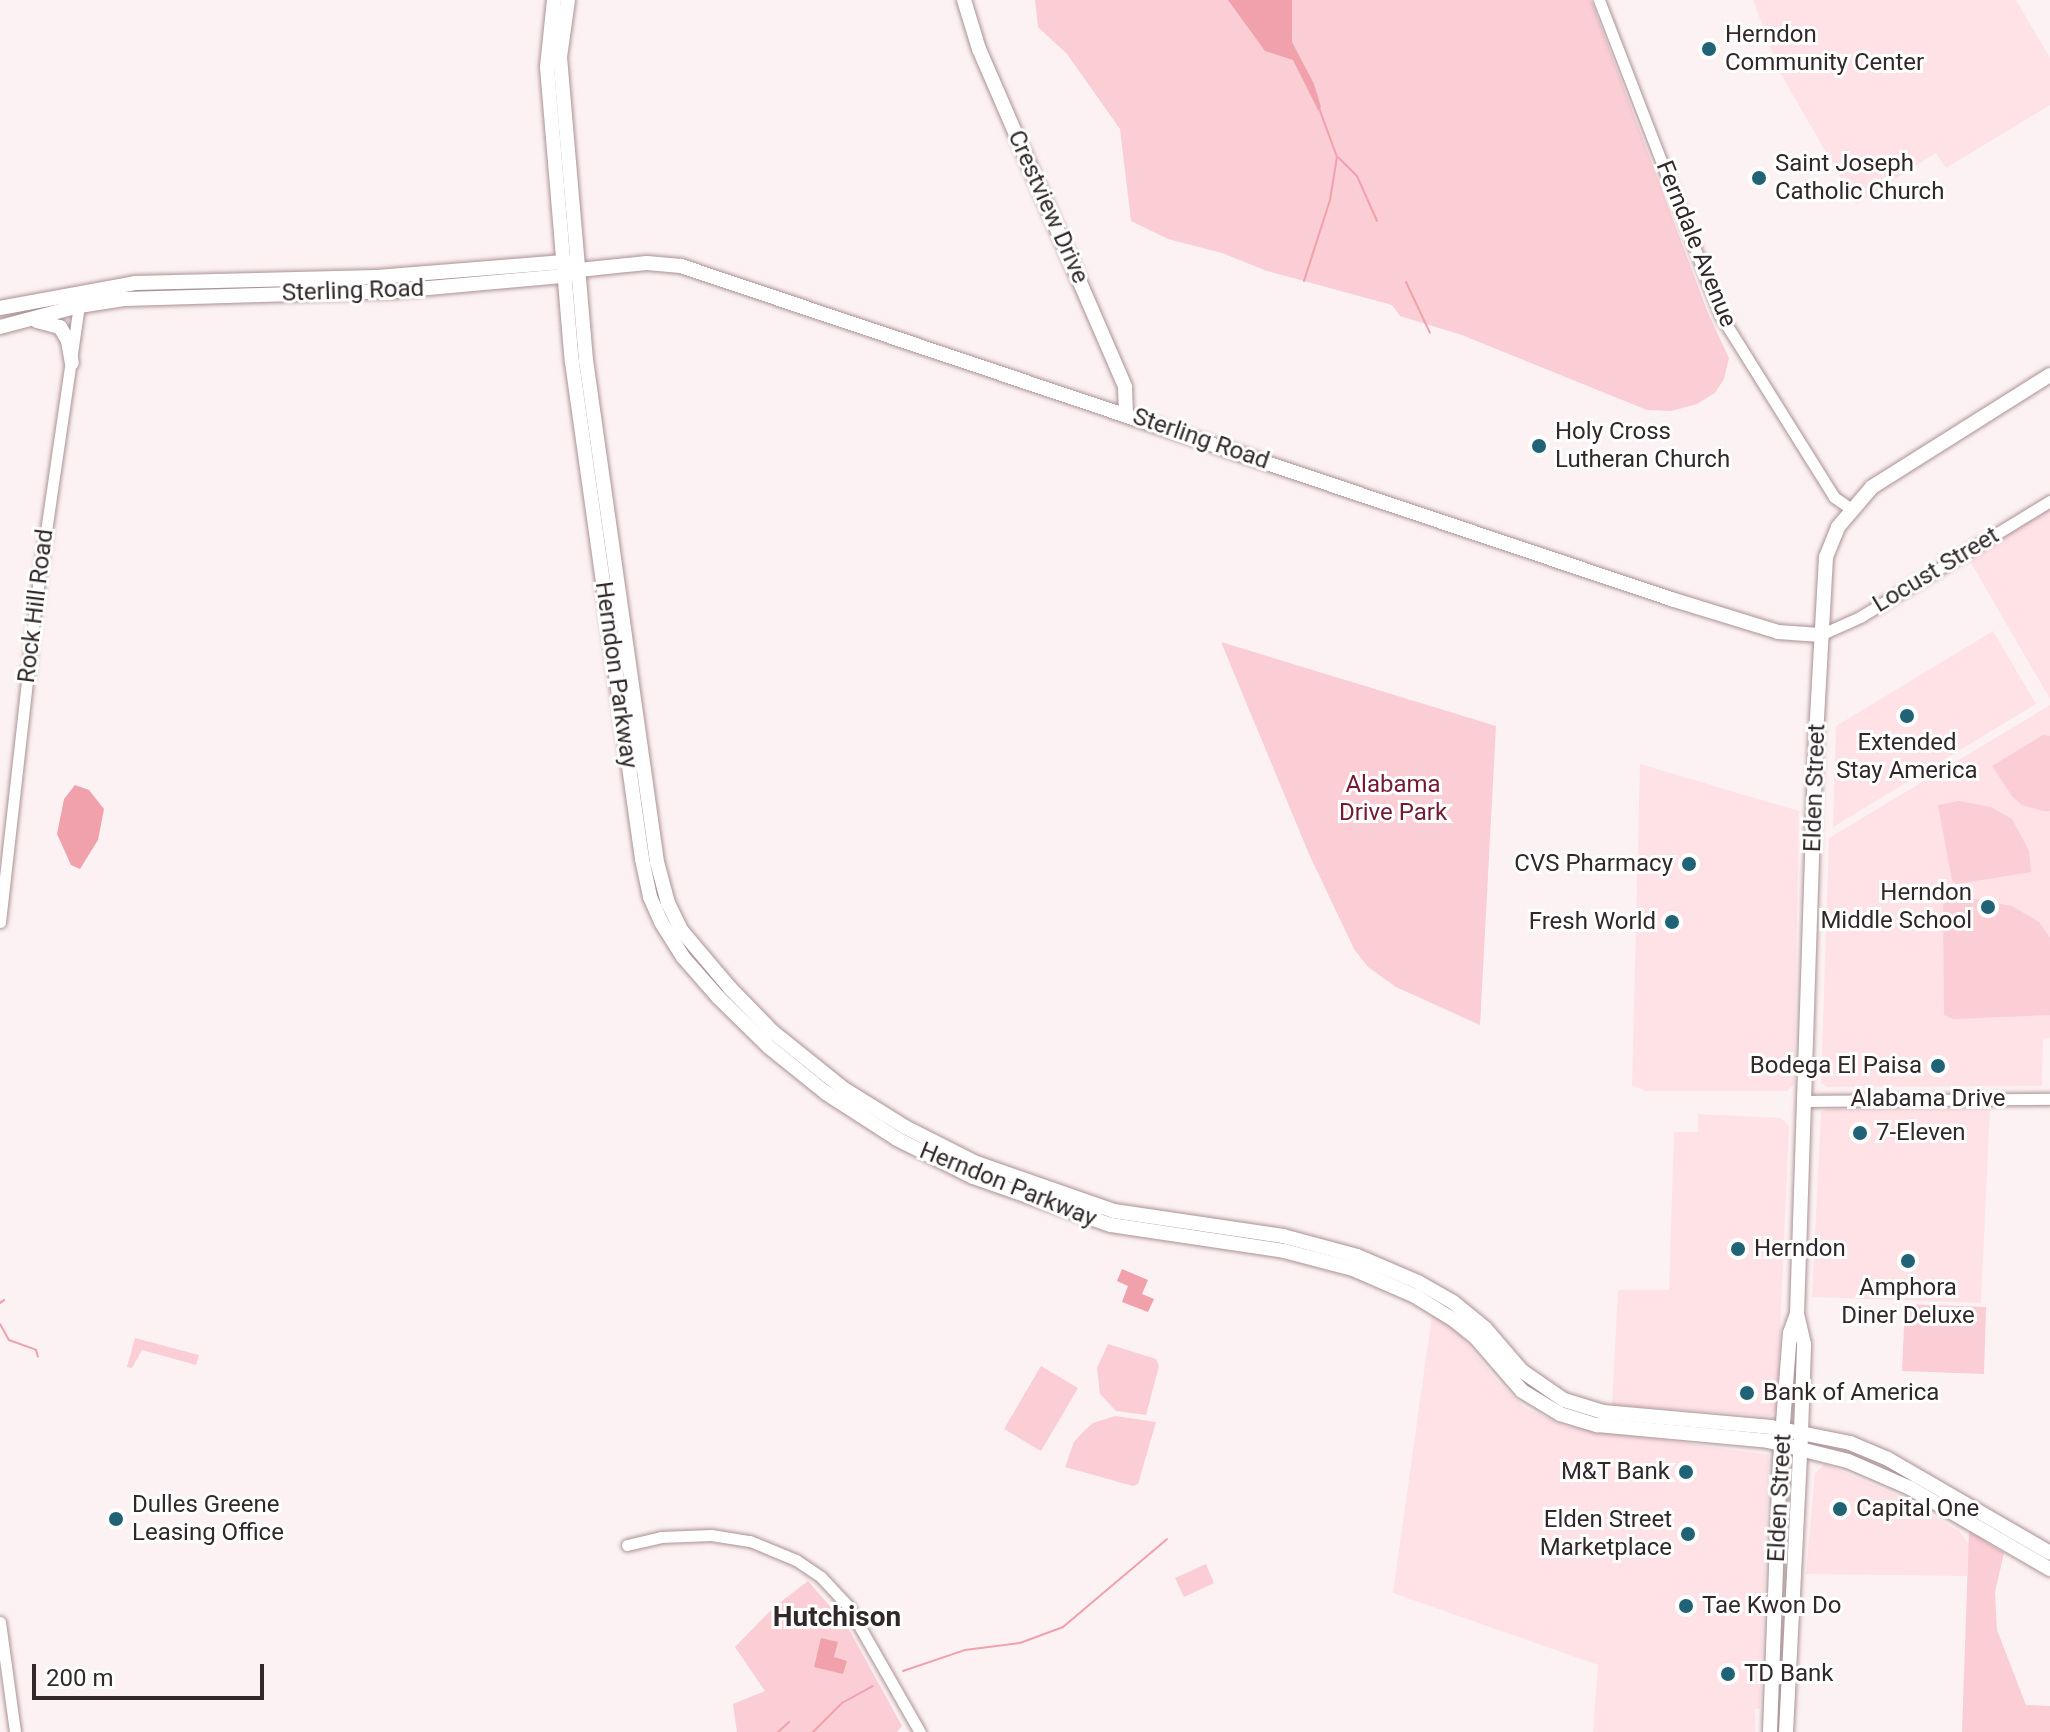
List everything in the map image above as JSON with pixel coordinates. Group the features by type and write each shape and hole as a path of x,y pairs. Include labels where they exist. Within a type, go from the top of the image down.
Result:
{"main road":[{"name":"Herndon Parkway","path":"554,0 547,67 569,269 586,360 660,878 675,918 690,942 771,1030 834,1082 879,1112 937,1145 999,1172 1114,1211 1316,1243 1405,1276 1465,1310 1496,1339 1522,1371 1552,1393 1578,1406 1618,1414 1784,1429 1874,1452 2050,1553"},
{"name":"Herndon Parkway","path":"568,0 560,57 577,398 647,884 661,922 675,946 748,1027 790,1065 862,1118 973,1177 1097,1222 1165,1236 1284,1251 1346,1267 1401,1289 1454,1320 1476,1338 1522,1391 1570,1418 1617,1428 1782,1444 1848,1461 1896,1480 2050,1569"},
{"name":"Crestview Drive","path":"964,0 979,49 1125,387 1126,414"},
{"name":"Sterling Road","path":"80,298 135,283 377,277 663,263 695,269 1731,619 1778,632 1820,635"},
{"name":"Sterling Road","path":"80,298 395,291 569,269"},
{"path":"0,308 80,298"},
{"path":"0,327 80,298"},
{"path":"20,322 47,321 60,327 68,341 72,363"},
{"name":"Elden Street","path":"1786,1732 1801,1448 1804,1344 1797,1314 1820,635 1826,557 1838,527 1851,509 1895,469 2050,375"},
{"name":"Elden Street","path":"1770,1732 1782,1444 1790,1333 1797,1314"}],"street":[{"name":"Ferndale Avenue","path":"1599,0 1721,316 1834,497 1851,509"},
{"name":"Rock Hill Road","path":"0,922 37,593 80,298"},
{"name":"Locust Street","path":"1820,635 1860,617 2050,501"},
{"name":"Alabama Drive","path":"1806,1101 2050,1099"},
{"path":"627,1545 683,1535 733,1537 766,1546 803,1564 821,1577 848,1606 920,1732"},
{"path":"0,1622 15,1732"}],"shaded area":[{"path":"1228,0 1292,0 1292,42 1314,84 1321,107 1318,110 1293,60 1265,51"},
{"path":"1753,0 2016,0 2050,58 2050,105 1946,168 1936,153 1856,204 1779,71"},
{"path":"2050,505 2050,699 1967,556"},
{"path":"1993,631 2036,704 1833,827 1836,726"},
{"path":"2050,705 2050,1038 2038,1039 2043,1039 2042,1086 1827,1087 1821,1083 1829,838"},
{"path":"1640,764 1799,811 1794,1084 1787,1091 1645,1091 1632,1085"},
{"path":"75,785 89,790 104,809 98,840 80,869 71,865 57,834 64,799"},
{"path":"1990,1108 1981,1303 1812,1297 1821,1112 1827,1109"},
{"path":"1698,1114 1781,1118 1789,1126 1777,1407 1771,1416 1612,1405 1618,1290 1669,1290 1674,1132 1698,1132"},
{"path":"1122,1269 1148,1280 1142,1294 1154,1299 1148,1312 1122,1302 1128,1286 1117,1281"},
{"path":"1432,1315 1455,1329 1498,1382 1525,1408 1564,1426 1769,1455 1760,1709 1755,1709 1755,1732 1593,1732 1598,1665 1393,1593"},
{"path":"1825,1464 1901,1497 1959,1531 1969,1544 1967,1576 1806,1574 1815,1473"},
{"path":"821,1638 838,1642 834,1657 847,1661 843,1674 814,1667"}],"green space":[{"path":"1035,0 1591,0 1708,313 1729,358 1724,379 1715,393 1697,404 1671,411 1647,410 1462,335 1400,316 1392,305 1267,271 1222,253 1168,239 1131,221 1120,129 1067,54 1038,27"},
{"name":"Alabama Drive Park","path":"1221,642 1496,726 1480,1025 1396,987 1368,967 1354,949 1309,854"},
{"path":"2043,735 2050,736 2050,811 2022,805 2012,796 1992,766"},
{"path":"1959,801 1991,807 2012,819 2029,851 2031,872 1957,884 1952,880 1938,805"},
{"path":"1965,897 2012,906 2039,922 2050,938 2050,1015 1953,1019 1944,1015 1943,902"},
{"path":"1905,1304 1986,1307 1984,1374 1902,1371"},
{"path":"135,1338 199,1355 196,1365 142,1350 132,1368 127,1367"},
{"path":"1108,1344 1156,1359 1159,1366 1146,1415 1116,1411 1100,1394 1097,1368"},
{"path":"1041,1366 1078,1388 1041,1451 1004,1429"},
{"path":"1115,1416 1156,1422 1138,1484 1133,1486 1065,1467 1074,1442 1083,1432 1093,1423"},
{"path":"1969,1531 2004,1553 1995,1592 1997,1630 2026,1705 2050,1706 2050,1732 1962,1732"},
{"path":"1206,1564 1214,1583 1184,1597 1175,1578"},
{"path":"808,1581 847,1626 902,1726 897,1732 737,1732 733,1704 765,1691 735,1647 774,1607"}],"waterway":[{"path":"1304,281 1330,200 1337,157 1319,108"},
{"path":"1339,158 1357,176 1377,221"},
{"path":"1406,282 1430,333"},
{"path":"0,1303 4,1300 0,1303"},
{"path":"0,1324 9,1340 36,1350 38,1357"},
{"path":"903,1671 965,1650 1020,1643 1063,1627 1167,1539"},
{"path":"813,1732 842,1703 873,1686"},
{"path":"778,1732 789,1722"}],"place":[{"name":"Herndon Community Center","path":"1709,49"},
{"name":"Saint Joseph Catholic Church","path":"1759,178"},
{"name":"Holy Cross Lutheran Church","path":"1539,446"},
{"name":"Extended Stay America","path":"1907,716"},
{"name":"CVS Pharmacy","path":"1689,864"},
{"name":"Herndon Middle School","path":"1988,907"},
{"name":"Fresh World","path":"1672,922"},
{"name":"Bodega El Paisa","path":"1938,1066"},
{"name":"7-Eleven","path":"1860,1133"},
{"name":"Herndon","path":"1738,1249"},
{"name":"Amphora Diner Deluxe","path":"1908,1261"},
{"name":"Bank of America","path":"1747,1393"},
{"name":"M&T Bank","path":"1686,1472"},
{"name":"Capital One","path":"1840,1509"},
{"name":"Dulles Greene Leasing Office","path":"116,1519"},
{"name":"Elden Street Marketplace","path":"1688,1534"},
{"name":"Tae Kwon Do","path":"1686,1606"},
{"name":"TD Bank","path":"1728,1674"}],"district":[{"name":"Hutchison","path":"837,1617"}]}
